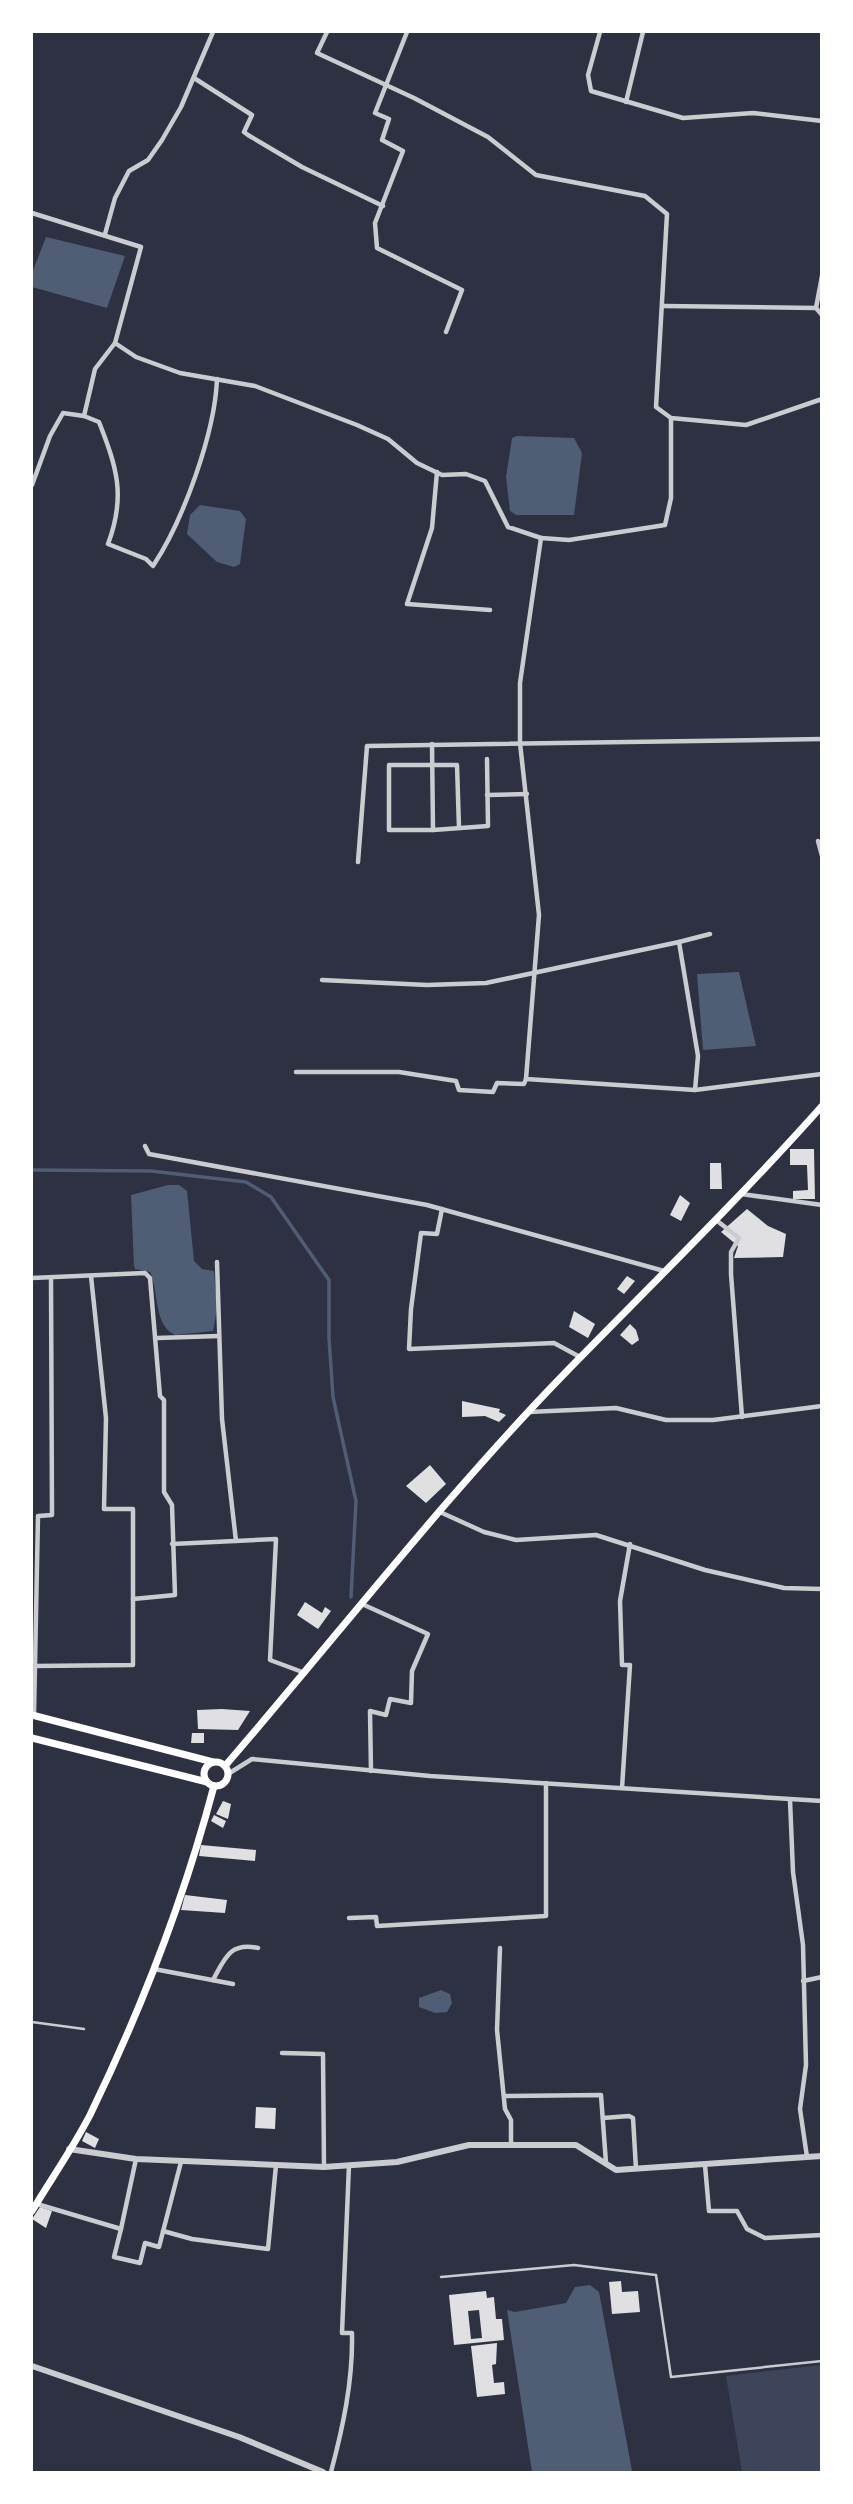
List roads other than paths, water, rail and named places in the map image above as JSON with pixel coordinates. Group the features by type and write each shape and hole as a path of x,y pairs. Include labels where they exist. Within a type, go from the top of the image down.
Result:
{"main road":[{"path":"32,1738 210,1784 224,1783 227,1770 360,1603 440,1512 529,1412 740,1194 821,1106"},
{"path":"33,1716 213,1762 227,1770"},
{"path":"34,2207 89,2118 154,1969 210,1784 204,1770 213,1762"}],"street":[{"path":"105,234 116,198 129,171 148,160 181,107 213,32"},
{"path":"327,32 317,53 488,137 536,175 645,196 667,214 664,306 657,354 656,407 671,418 746,425 821,399"},
{"path":"407,32 375,113 389,119 383,140 403,151 375,223 377,248 461,290 446,332"},
{"path":"600,32 590,62 588,86 591,91 683,118 753,113 821,121"},
{"path":"626,102 643,32"},
{"path":"194,78 252,115 244,132 248,135 302,167 383,206"},
{"path":"32,213 141,247 115,343 95,369 84,416"},
{"path":"821,276 816,308 821,315"},
{"path":"664,306 816,308"},
{"path":"115,343 136,357 180,373 255,386 388,439 417,463 438,472 466,474 485,481 508,527 541,538 569,540 665,525 671,498 671,418"},
{"path":"32,485 50,436 63,413 84,416 99,422 114,461 120,511 108,544 146,559 153,566 166,546 202,453 216,400 217,379"},
{"path":"438,472 432,528 407,604 490,610"},
{"path":"296,1072 400,1072 456,1082 459,1090 493,1092 497,1083 524,1084 539,915 520,743 520,683 541,538"},
{"path":"358,862 367,746 821,739"},
{"path":"432,744 433,830"},
{"path":"459,828 458,766 389,765 389,830 433,830 488,826 487,759"},
{"path":"487,795 527,794"},
{"path":"818,841 821,856"},
{"path":"322,980 427,985 486,983 535,975 710,934"},
{"path":"679,942 698,1056 695,1090"},
{"path":"526,1079 695,1090 821,1074"},
{"path":"145,1146 149,1154 442,1209 665,1271"},
{"path":"740,1194 821,1205"},
{"path":"442,1209 437,1234 421,1233 411,1309 410,1349 554,1343 581,1358"},
{"path":"716,1219 739,1238 731,1252 731,1274 742,1417"},
{"path":"217,1262 222,1419 236,1541"},
{"path":"32,1278 145,1273 150,1278 160,1396 164,1400 164,1492 172,1505 174,1595 133,1599"},
{"path":"34,1666 133,1665 133,1510 104,1509 104,1397 91,1276"},
{"path":"33,1716 34,1564 39,1560 38,1516 52,1515 51,1278"},
{"path":"157,1338 219,1336"},
{"path":"529,1412 616,1408 666,1420 742,1417 821,1406"},
{"path":"440,1512 484,1532 516,1540 596,1535 705,1570 784,1588 821,1589"},
{"path":"172,1544 276,1539 270,1660 305,1673"},
{"path":"622,1788 630,1665 622,1665 620,1601 630,1544"},
{"path":"360,1603 428,1634 412,1671 411,1703 390,1699 386,1715 370,1711 371,1771"},
{"path":"227,1770 252,1759 371,1771 821,1801"},
{"path":"349,1917 376,1917 377,1926 546,1916 546,1783"},
{"path":"790,1800 806,2065 800,2109 807,2158"},
{"path":"213,1980 228,1953 235,1947 244,1945 258,1948"},
{"path":"499,1948 497,2030 505,2109 511,2120 511,2145"},
{"path":"154,1969 233,1984"},
{"path":"803,1981 821,1977"},
{"path":"282,2053 323,2054 324,2167"},
{"path":"505,2096 601,2095 606,2163"},
{"path":"603,2118 632,2118 636,2169"},
{"path":"69,2149 136,2159 324,2167 397,2162 469,2146 576,2144 616,2170 821,2156"},
{"path":"136,2159 114,2256 140,2263 145,2243 159,2247 181,2162"},
{"path":"163,2231 192,2239 268,2249 276,2165"},
{"path":"331,2473 345,2418 352,2354 352,2333 342,2333 349,2165"},
{"path":"705,2165 709,2210 737,2211 747,2229 765,2238 821,2235"},
{"path":"34,2207 121,2229"},
{"path":"32,2365 239,2437 322,2472"}],"lane":[{"path":"32,2022 84,2029"},
{"path":"441,2277 574,2265 656,2275 671,2377 821,2361"}],"waterway":[{"path":"32,1170 151,1171 246,1182 271,1197 329,1280 333,1397 356,1501 351,1597"}]}
